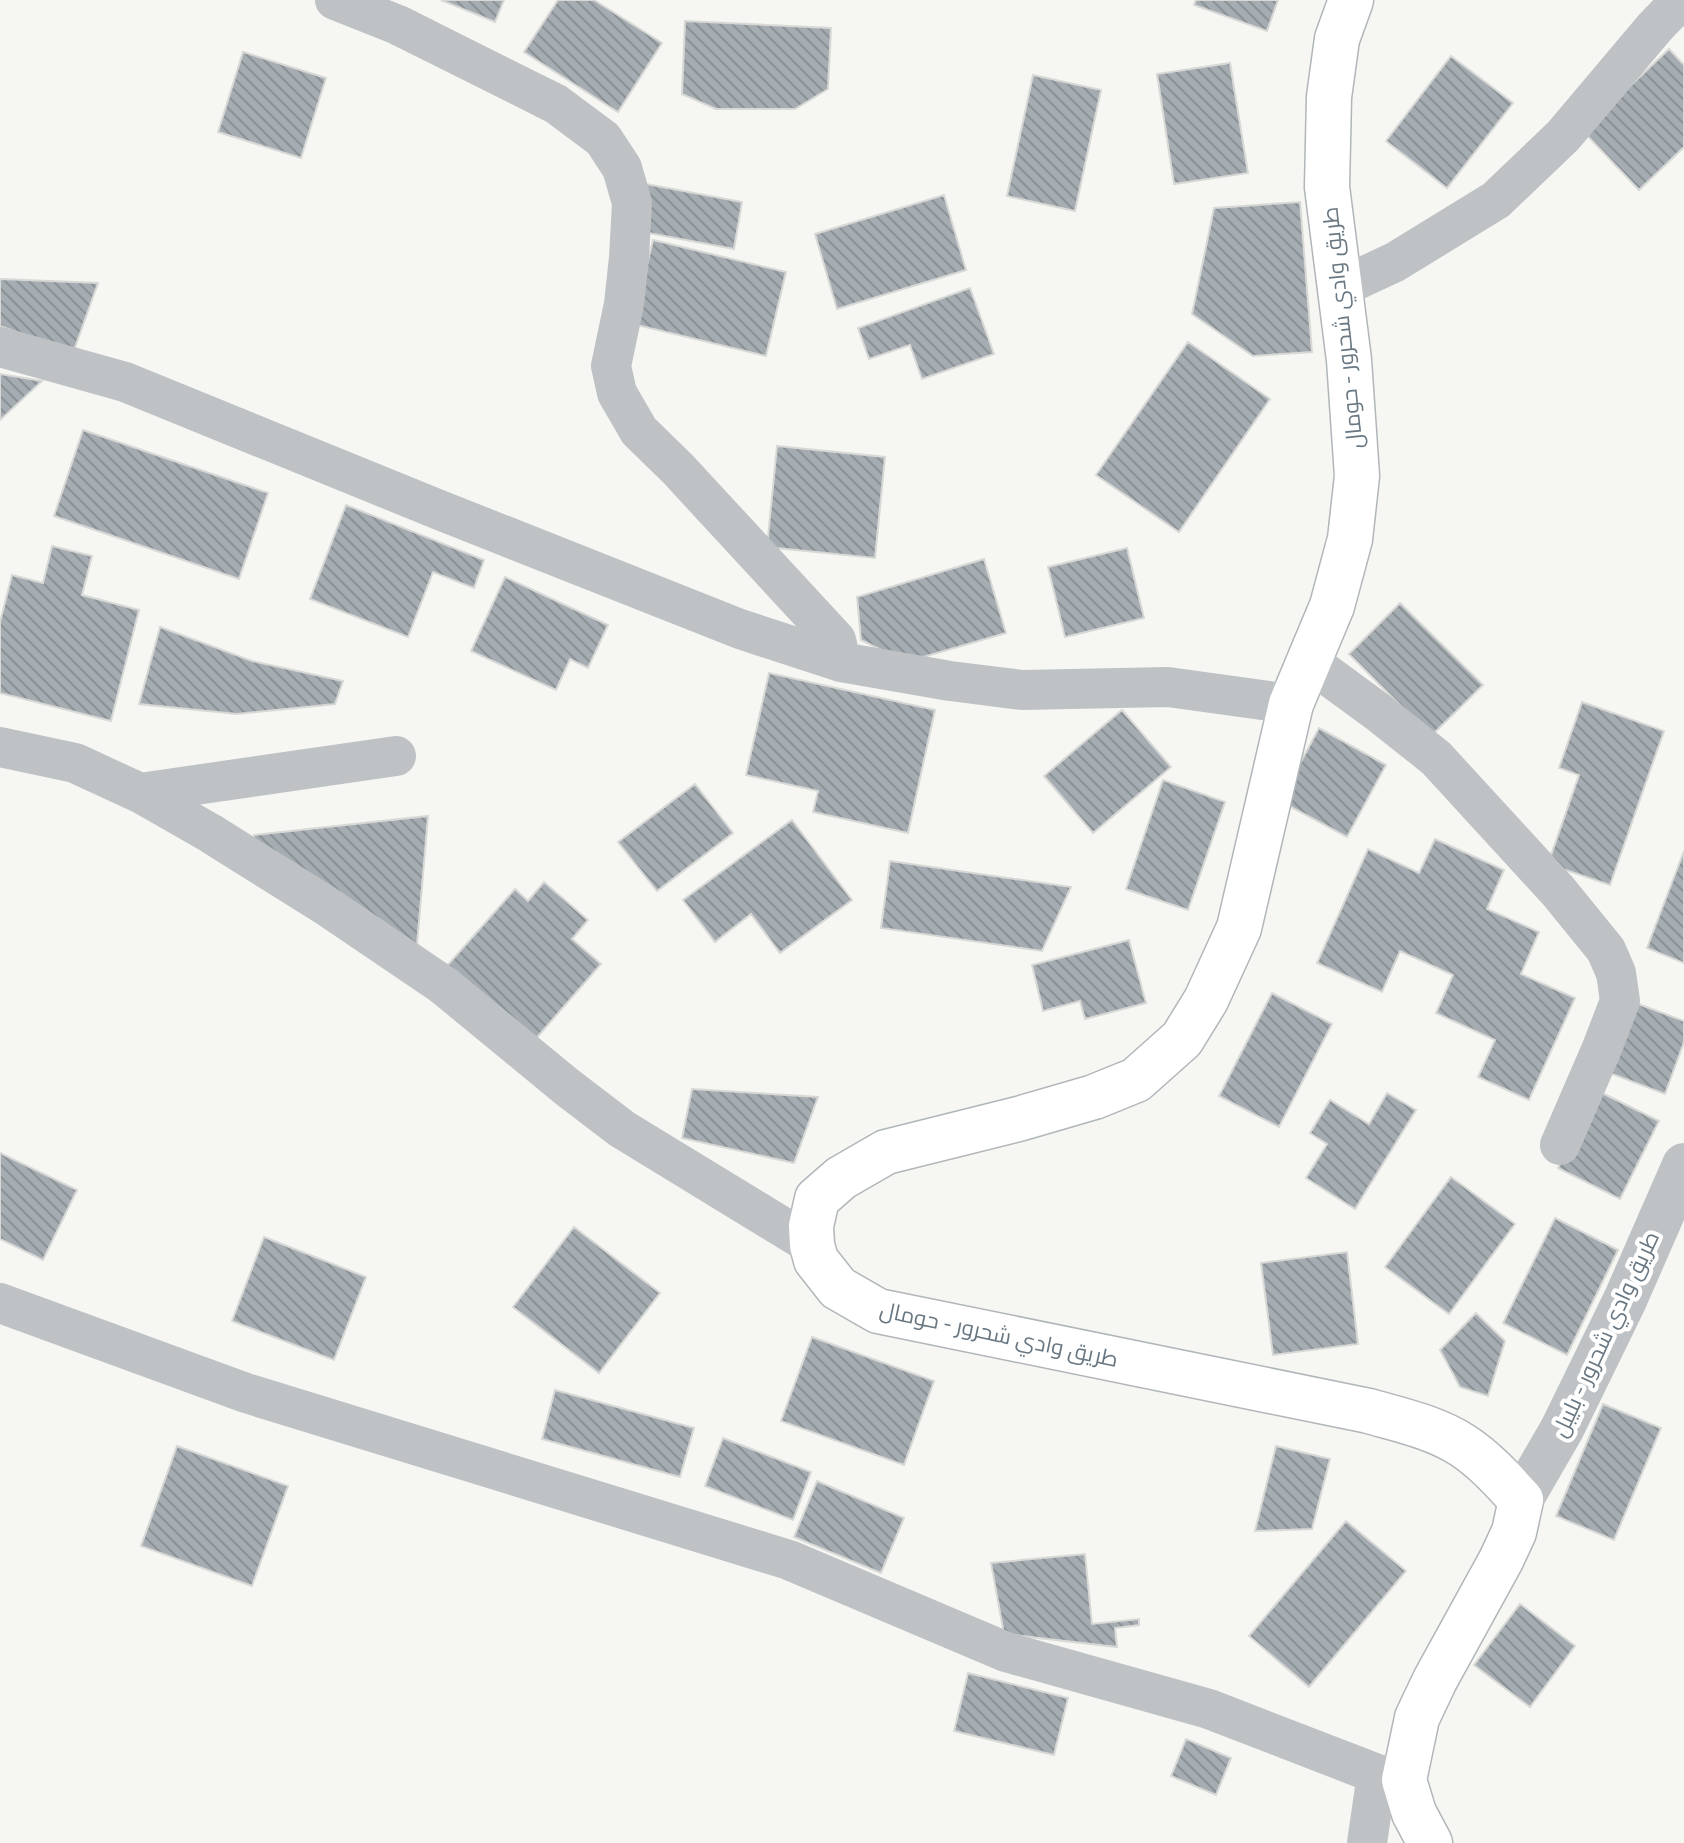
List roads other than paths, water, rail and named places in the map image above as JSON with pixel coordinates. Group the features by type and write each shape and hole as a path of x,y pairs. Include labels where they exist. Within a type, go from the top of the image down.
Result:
{"main road":[{"name":"طريق وادي شحرور - حومال","path":"1351,0 1337,39 1329,97 1327,187 1349,360 1357,476 1350,539 1332,606 1291,704 1239,928 1206,1000 1182,1039 1136,1080 1094,1097 1008,1122 886,1152 841,1178 817,1199 811,1226 812,1245 816,1260 838,1288 878,1311 1369,1411 1427,1428 1462,1445 1521,1500"},
{"path":"1430,1843 1391,1777 1435,1680 1501,1560 1514,1532 1521,1500"}],"street":[{"path":"335,0 398,25 556,104 603,139 622,168 632,203 626,289 611,366 617,393 639,431 836,640 841,662"},
{"path":"1339,288 1395,262 1496,200 1563,136 1681,0"},
{"path":"0,347 125,382 740,629 841,662 1022,690 1168,687 1291,704"},
{"path":"1307,660 1436,758 1558,891 1606,950 1616,973 1620,1001 1560,1145"},
{"path":"0,747 75,763 140,793 210,833 325,905 443,985 622,1129 812,1245"},
{"path":"140,793 396,756"},
{"name":"طريق وادي شحرور - بليبل","path":"1521,1500 1562,1429 1625,1300 1684,1165"},
{"path":"0,1303 246,1393 789,1560 1006,1652 1209,1709 1391,1777 1367,1843"}]}
